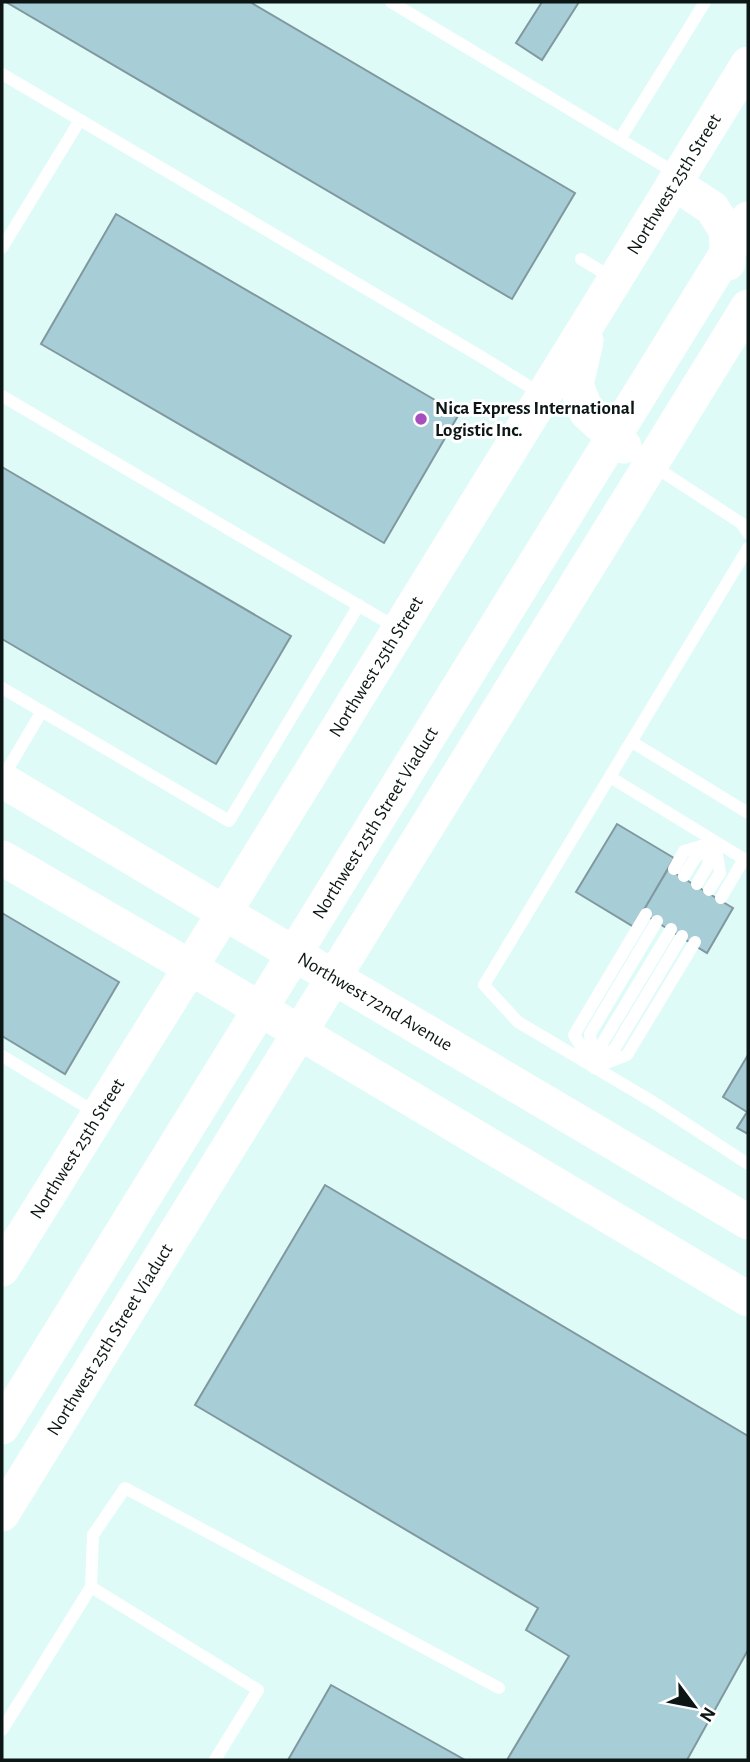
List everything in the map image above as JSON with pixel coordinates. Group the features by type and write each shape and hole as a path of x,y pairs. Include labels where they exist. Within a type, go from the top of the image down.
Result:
{"main road":[{"name":"Northwest 25th Street","path":"2,1269 748,64"},
{"path":"677,179 712,208 726,230 738,294"},
{"name":"Northwest 25th Street Viaduct","path":"2,1427 748,219"},
{"path":"2,1435 271,1017 624,446 738,294 748,250"},
{"name":"Northwest 25th Street Viaduct","path":"2,1514 738,294"},
{"path":"593,314 576,385 587,413 624,446"},
{"name":"Northwest 72nd Avenue","path":"2,779 748,1222"},
{"path":"2,858 748,1299"}],"lane":[{"path":"391,2 620,139 677,179"},
{"path":"620,139 705,2"},
{"path":"2,74 543,395"},
{"path":"2,248 80,120"},
{"path":"581,259 615,279"},
{"path":"2,396 399,630"},
{"path":"624,446 741,523 748,533"},
{"path":"748,548 484,985 518,1022 653,1102 748,1164"},
{"path":"2,688 229,821 359,605"},
{"path":"2,779 41,711"},
{"path":"632,741 748,813"},
{"path":"610,777 744,859 721,898"},
{"path":"679,872 715,842"},
{"path":"697,884 708,867 715,842"},
{"path":"709,890 720,873 715,842"},
{"path":"594,1068 590,1034 652,917"},
{"path":"594,1068 615,1048 676,932"},
{"path":"594,1068 627,1055 695,942"},
{"path":"2,1055 98,1114"},
{"path":"2,1730 91,1587 93,1535 125,1488 499,1688"},
{"path":"91,1587 258,1690 215,1760"}],"building":[{"path":"6,2 250,2 575,193 512,299"},
{"path":"542,2 579,2 542,60 516,43"},
{"path":"116,214 459,414 384,543 41,344"},
{"path":"2,467 291,636 216,764 2,639"},
{"path":"617,824 674,858 634,927 576,892"},
{"path":"668,869 733,908 707,953 642,913"},
{"path":"2,913 119,982 65,1074 2,1036"},
{"path":"748,1055 748,1134 737,1128 747,1112 723,1097"},
{"path":"325,1185 748,1436 748,1650 687,1760 507,1760 569,1656 526,1630 538,1608 195,1405"},
{"path":"331,1685 465,1760 288,1760"}],"place":[{"name":"Nica Express International Logistic Inc.","path":"421,419"}]}
